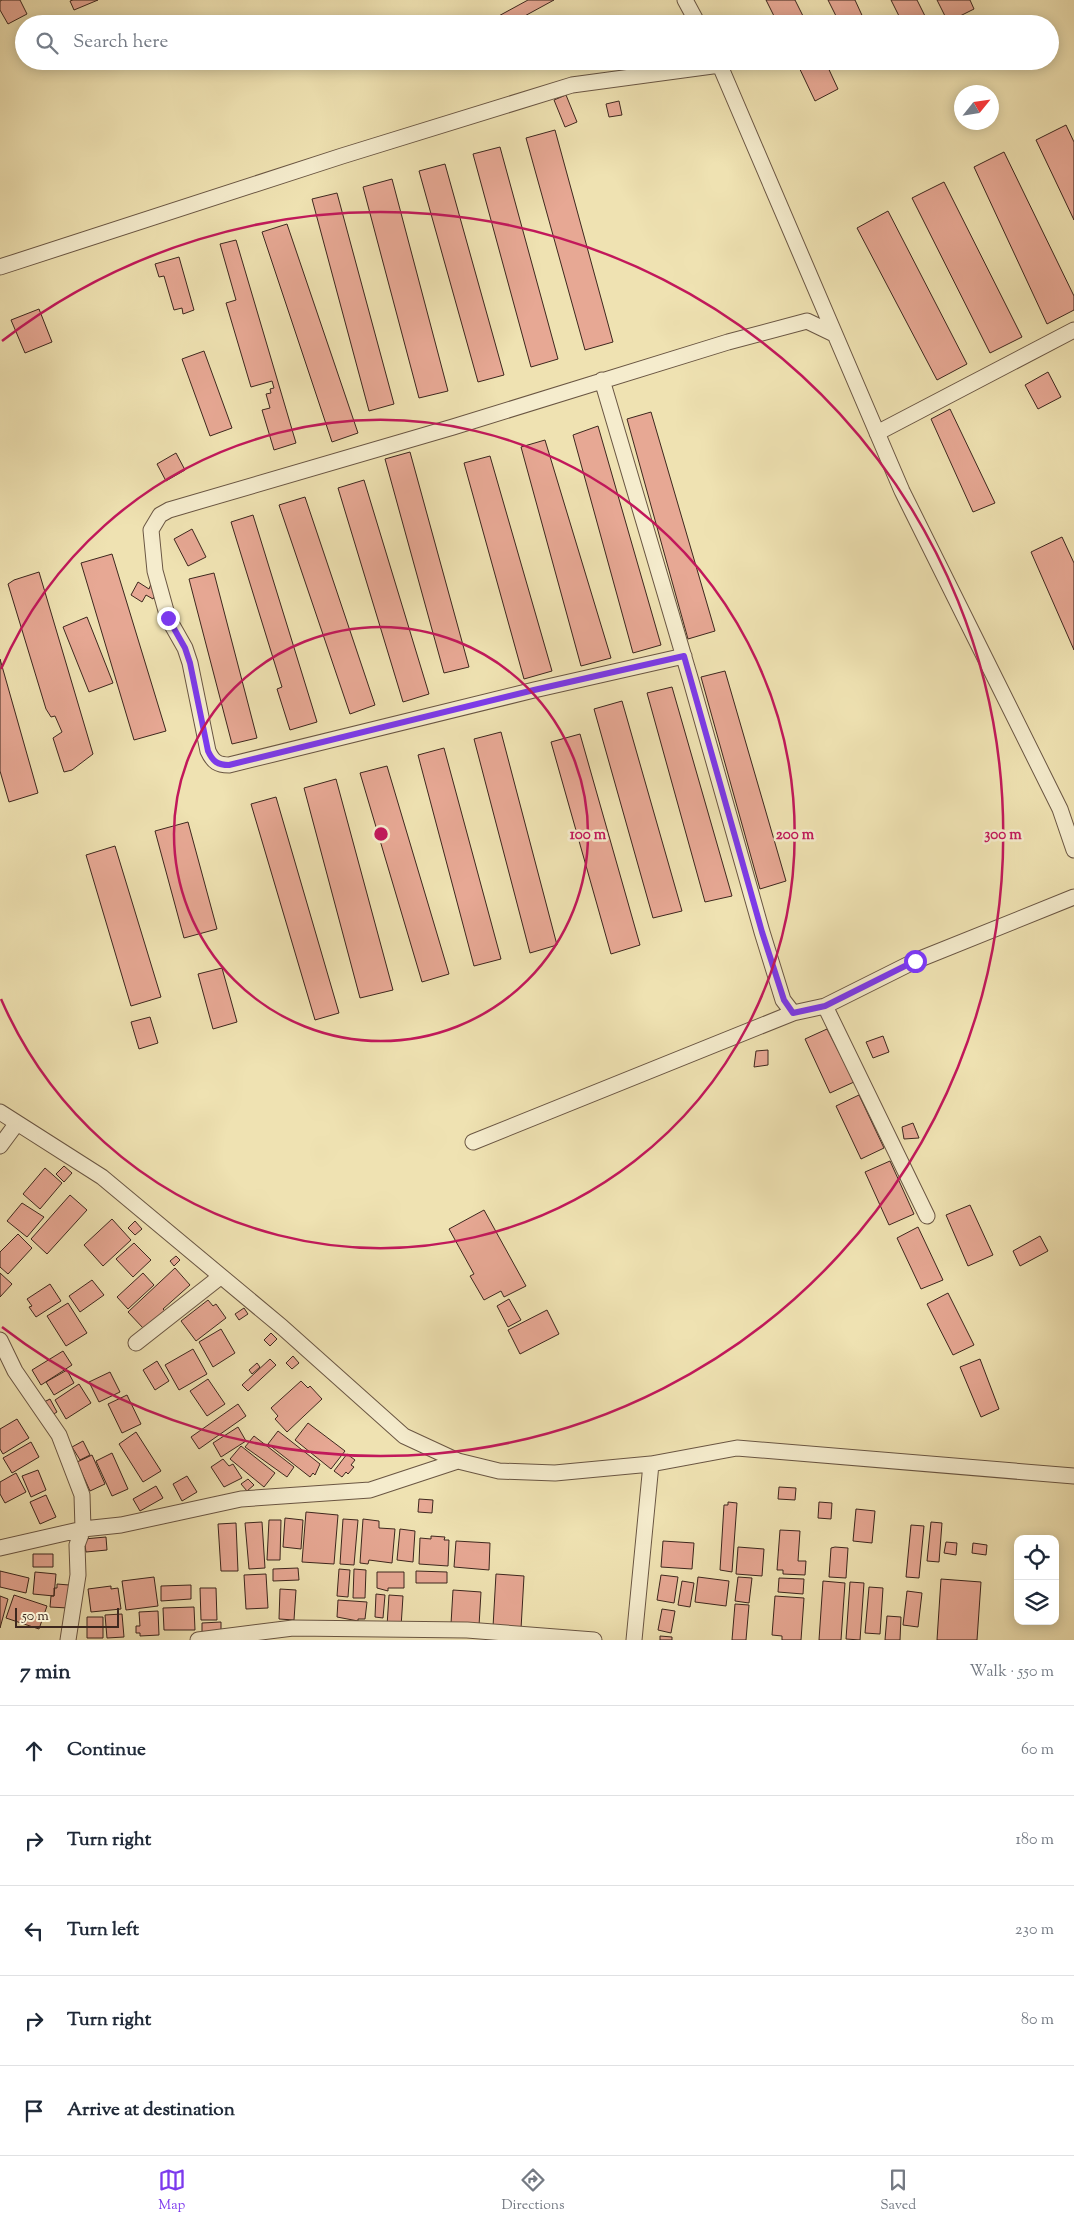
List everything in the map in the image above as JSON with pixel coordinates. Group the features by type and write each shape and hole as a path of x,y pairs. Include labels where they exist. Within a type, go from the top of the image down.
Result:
{"street":[{"path":"686,0 694,15"},
{"path":"0,267 342,156 572,84 670,70"},
{"path":"722,70 902,490 1056,800 1074,850"},
{"path":"807,321 818,296"},
{"path":"684,656 534,690 229,765 220,765 212,760 208,751 190,663 185,648 164,606 155,571 151,530 160,515 178,508 453,427 602,380 807,321 834,334"},
{"path":"877,433 1074,330"},
{"path":"602,380 684,656 762,932 784,1000 793,1013"},
{"path":"473,1142 793,1013 825,1006 915,961 1074,897"},
{"path":"825,1006 927,1216"},
{"path":"0,1112 102,1177 282,1327 404,1436 458,1461 499,1471 555,1473 651,1464 737,1448 1074,1476"},
{"path":"0,1146 17,1123"},
{"path":"136,1343 220,1276"},
{"path":"0,1340 15,1371 59,1434 82,1495 83,1529 77,1545 78,1575 68,1640"},
{"path":"0,1548 83,1529 121,1525 241,1499 370,1490 458,1461"},
{"path":"634,1640 651,1464"},
{"path":"198,1640 293,1628 467,1630 594,1640"}],"building":[{"path":"20,0 27,14 15,15 15,20 8,24 0,10 0,1"},
{"path":"98,0 74,10 70,1"},
{"path":"528,0 554,0 526,15 500,15"},
{"path":"766,0 795,0 802,15 774,15"},
{"path":"828,0 855,0 862,15 836,15"},
{"path":"891,0 917,0 924,15 898,15"},
{"path":"937,0 970,0 974,9 962,15 944,15"},
{"path":"800,70 829,70 838,89 815,101"},
{"path":"566,95 577,122 565,127 554,100"},
{"path":"619,101 622,115 609,117 606,104"},
{"path":"1066,125 1074,142 1074,220 1036,140"},
{"path":"555,130 613,342 585,350 526,138"},
{"path":"500,147 558,359 531,367 473,154"},
{"path":"1004,152 1074,296 1074,310 1047,324 974,167"},
{"path":"445,164 504,375 478,382 419,171"},
{"path":"392,179 448,391 419,398 363,187"},
{"path":"944,182 1022,337 990,353 912,198"},
{"path":"337,193 394,404 369,411 312,199"},
{"path":"888,211 967,364 937,380 857,228"},
{"path":"287,224 358,433 332,442 262,232"},
{"path":"236,240 296,443 274,450 262,410 270,408 266,394 271,393 270,389 274,388 272,381 251,387 226,303 236,300 220,244"},
{"path":"179,257 194,310 183,314 182,308 174,310 164,276 159,277 155,264"},
{"path":"39,309 52,342 25,353 11,320"},
{"path":"204,351 232,428 210,436 182,359"},
{"path":"1048,372 1061,397 1038,409 1025,385"},
{"path":"950,409 995,503 973,512 931,419"},
{"path":"651,412 715,631 688,639 627,419"},
{"path":"598,426 661,645 633,653 573,435"},
{"path":"545,440 611,658 581,666 521,447"},
{"path":"410,452 469,667 444,673 385,459"},
{"path":"176,453 185,470 166,481 157,464"},
{"path":"490,456 552,671 524,679 464,463"},
{"path":"364,480 429,694 403,702 338,488"},
{"path":"305,497 375,705 350,714 279,505"},
{"path":"253,515 317,722 290,730 277,689 282,687 231,522"},
{"path":"192,529 206,557 188,566 174,539"},
{"path":"1062,537 1074,563 1074,650 1031,552"},
{"path":"112,554 166,731 134,740 81,563"},
{"path":"39,572 93,754 72,770 64,772 53,738 62,732 55,716 51,717 46,709 8,584 14,580"},
{"path":"214,573 257,738 232,744 189,579"},
{"path":"138,582 149,589 151,584 159,588 153,599 146,595 142,602 131,595"},
{"path":"87,617 113,683 89,692 63,627"},
{"path":"0,659 38,793 9,802 0,771"},
{"path":"725,671 786,881 760,889 701,677"},
{"path":"672,687 732,896 705,902 647,693"},
{"path":"622,701 682,911 653,918 594,709"},
{"path":"501,732 557,945 530,953 474,739"},
{"path":"580,734 640,945 611,954 551,742"},
{"path":"444,748 501,959 474,966 418,755"},
{"path":"387,766 449,974 422,982 360,773"},
{"path":"336,779 393,990 360,998 304,788"},
{"path":"276,797 339,1013 315,1020 251,804"},
{"path":"188,822 217,929 184,938 155,831"},
{"path":"115,846 161,997 131,1006 86,855"},
{"path":"222,968 237,1022 213,1029 198,974"},
{"path":"150,1017 158,1043 139,1049 131,1022"},
{"path":"827,1029 854,1082 830,1093 805,1039"},
{"path":"883,1036 889,1052 873,1058 866,1042"},
{"path":"768,1050 768,1065 754,1067 756,1051"},
{"path":"859,1095 884,1148 861,1159 836,1106"},
{"path":"913,1123 919,1138 904,1139 902,1127"},
{"path":"890,1161 914,1214 889,1225 865,1172"},
{"path":"64,1166 72,1173 64,1182 56,1174"},
{"path":"45,1168 62,1183 40,1209 23,1194"},
{"path":"70,1195 87,1210 47,1254 31,1239"},
{"path":"22,1203 44,1217 27,1237 7,1221"},
{"path":"970,1205 993,1255 968,1266 946,1215"},
{"path":"484,1210 526,1286 504,1297 501,1291 484,1300 470,1276 474,1274 449,1229"},
{"path":"112,1219 131,1240 103,1266 84,1245"},
{"path":"135,1221 142,1229 135,1235 128,1228"},
{"path":"918,1227 943,1280 921,1289 897,1238"},
{"path":"18,1234 32,1248 8,1274 0,1267 0,1252"},
{"path":"1040,1236 1048,1251 1020,1266 1013,1251"},
{"path":"134,1243 151,1260 133,1277 116,1259"},
{"path":"176,1256 180,1260 174,1266 170,1261"},
{"path":"175,1268 190,1285 163,1309 165,1311 143,1328 128,1312"},
{"path":"0,1273 12,1284 0,1297"},
{"path":"143,1273 154,1285 128,1309 117,1297"},
{"path":"92,1280 104,1295 80,1312 69,1296"},
{"path":"50,1284 61,1301 36,1317 29,1307 32,1306 27,1299"},
{"path":"948,1293 974,1345 953,1355 927,1304"},
{"path":"509,1299 521,1320 508,1327 497,1306"},
{"path":"208,1300 213,1306 216,1304 226,1318 196,1341 181,1321"},
{"path":"68,1303 87,1333 66,1346 47,1316"},
{"path":"244,1308 248,1314 239,1320 235,1314"},
{"path":"547,1310 559,1334 520,1354 508,1330"},
{"path":"221,1329 235,1353 213,1367 199,1342"},
{"path":"271,1333 277,1339 270,1346 264,1340"},
{"path":"193,1349 207,1374 179,1390 165,1365"},
{"path":"63,1351 72,1365 41,1385 32,1370"},
{"path":"293,1356 299,1363 292,1369 286,1363"},
{"path":"270,1359 276,1365 248,1391 242,1385"},
{"path":"980,1359 999,1409 981,1417 960,1367"},
{"path":"157,1361 169,1381 155,1390 143,1370"},
{"path":"257,1363 260,1367 252,1374 249,1370"},
{"path":"67,1370 74,1383 54,1395 46,1382"},
{"path":"110,1372 120,1392 99,1402 89,1382"},
{"path":"208,1379 225,1404 207,1416 190,1391"},
{"path":"301,1381 308,1388 310,1386 322,1399 287,1432 275,1419 278,1416 271,1408"},
{"path":"79,1384 91,1403 66,1419 55,1400"},
{"path":"127,1395 141,1424 122,1433 108,1404"},
{"path":"50,1399 57,1412 52,1415 44,1402"},
{"path":"238,1404 246,1416 199,1449 191,1437"},
{"path":"17,1419 29,1438 3,1454 0,1449 0,1429"},
{"path":"308,1423 345,1451 331,1469 295,1440"},
{"path":"238,1427 246,1441 221,1457 213,1443"},
{"path":"278,1431 320,1464 315,1475 313,1473 310,1477 268,1444"},
{"path":"136,1432 161,1471 143,1482 119,1444"},
{"path":"254,1436 294,1467 287,1477 245,1447"},
{"path":"83,1441 90,1455 80,1460 72,1447"},
{"path":"31,1442 39,1457 12,1473 3,1458"},
{"path":"241,1446 275,1473 264,1487 230,1459"},
{"path":"112,1453 128,1489 112,1496 96,1461"},
{"path":"347,1454 355,1460 351,1465 354,1467 348,1474 346,1472 342,1477 334,1471"},
{"path":"92,1455 105,1484 90,1491 77,1462"},
{"path":"223,1459 229,1466 233,1464 242,1478 224,1487 211,1467"},
{"path":"38,1470 46,1490 31,1497 22,1476"},
{"path":"16,1473 26,1492 5,1503 0,1494 0,1482"},
{"path":"187,1476 197,1492 182,1501 173,1484"},
{"path":"248,1479 254,1485 247,1491 241,1484"},
{"path":"156,1486 163,1498 140,1511 133,1499"},
{"path":"779,1487 796,1488 795,1500 778,1499"},
{"path":"46,1495 56,1517 40,1524 30,1502"},
{"path":"419,1499 433,1500 432,1513 418,1512"},
{"path":"728,1502 737,1503 732,1572 720,1570 724,1505 728,1505"},
{"path":"819,1502 832,1503 831,1519 818,1518"},
{"path":"856,1509 875,1511 872,1543 853,1541"},
{"path":"306,1512 338,1515 334,1564 302,1562"},
{"path":"285,1518 303,1520 301,1549 283,1547"},
{"path":"343,1519 358,1520 354,1565 340,1564"},
{"path":"363,1519 379,1521 379,1528 395,1529 392,1563 369,1560 368,1564 360,1563"},
{"path":"269,1520 281,1520 280,1560 267,1560"},
{"path":"262,1522 265,1568 249,1569 245,1523"},
{"path":"931,1522 942,1523 939,1562 927,1561"},
{"path":"236,1523 238,1571 221,1571 218,1524"},
{"path":"911,1525 924,1526 919,1578 906,1577"},
{"path":"400,1529 415,1531 413,1562 397,1560"},
{"path":"780,1530 800,1531 798,1561 806,1561 805,1575 783,1574 783,1570 777,1570"},
{"path":"431,1536 445,1537 444,1540 449,1540 448,1566 419,1564 420,1538 431,1539"},
{"path":"106,1537 107,1550 86,1552 84,1539"},
{"path":"456,1541 490,1543 489,1570 454,1567"},
{"path":"663,1541 694,1543 692,1569 661,1567"},
{"path":"946,1542 957,1543 956,1555 944,1553"},
{"path":"973,1543 987,1545 986,1555 972,1553"},
{"path":"738,1547 764,1549 762,1576 736,1574"},
{"path":"831,1548 848,1548 846,1578 829,1577"},
{"path":"33,1554 53,1554 53,1567 33,1567"},
{"path":"298,1568 299,1580 273,1581 273,1569"},
{"path":"339,1569 350,1570 348,1597 337,1596"},
{"path":"354,1569 366,1570 365,1598 353,1598"},
{"path":"0,1571 29,1578 26,1593 0,1587"},
{"path":"416,1571 447,1572 447,1583 416,1583"},
{"path":"35,1572 56,1574 54,1596 33,1594"},
{"path":"377,1572 404,1572 404,1588 388,1588 388,1591 377,1588"},
{"path":"266,1574 268,1608 246,1609 244,1575"},
{"path":"496,1574 524,1576 521,1629 493,1627"},
{"path":"661,1575 678,1577 674,1603 657,1600"},
{"path":"154,1577 158,1606 126,1610 122,1581"},
{"path":"698,1577 729,1581 726,1606 695,1602"},
{"path":"738,1577 752,1578 749,1603 735,1601"},
{"path":"779,1578 804,1579 803,1594 778,1592"},
{"path":"941,1579 981,1582 977,1640 937,1640"},
{"path":"682,1581 694,1583 690,1607 678,1605"},
{"path":"823,1581 845,1583 841,1640 819,1640"},
{"path":"850,1582 864,1583 860,1640 846,1639"},
{"path":"57,1584 69,1585 68,1608 50,1607 51,1596 54,1596 54,1588 57,1588"},
{"path":"191,1585 191,1599 161,1601 161,1586"},
{"path":"111,1586 111,1589 118,1588 121,1609 91,1612 88,1589"},
{"path":"869,1587 883,1588 880,1634 865,1633"},
{"path":"200,1588 216,1588 217,1620 201,1620"},
{"path":"280,1589 296,1590 294,1620 279,1619"},
{"path":"453,1590 481,1592 479,1626 451,1624"},
{"path":"907,1591 922,1593 918,1627 903,1625"},
{"path":"376,1594 385,1595 383,1618 375,1617"},
{"path":"14,1595 47,1606 39,1629 6,1618"},
{"path":"389,1595 403,1596 401,1627 387,1626"},
{"path":"0,1596 8,1599 0,1628"},
{"path":"775,1596 804,1598 801,1640 782,1640 782,1636 772,1635"},
{"path":"338,1600 367,1602 365,1619 358,1619 358,1621 337,1617"},
{"path":"735,1604 749,1605 746,1640 732,1640"},
{"path":"194,1607 195,1630 164,1630 163,1608"},
{"path":"662,1609 675,1611 671,1633 658,1630"},
{"path":"158,1611 159,1635 140,1636 140,1633 136,1633 136,1626 140,1626 139,1612"},
{"path":"122,1614 124,1637 107,1638 105,1615"},
{"path":"887,1616 901,1617 900,1640 885,1640"},
{"path":"87,1617 103,1617 103,1638 87,1638"},
{"path":"221,1622 221,1634 202,1635 202,1623"},
{"path":"660,1636 672,1637 672,1640 660,1640"}],"route":[{"path":"168,618 185,648 190,663 208,751 212,760 220,765 229,765 534,690 684,656 762,932 784,1000 793,1013 825,1006 915,961"}]}
